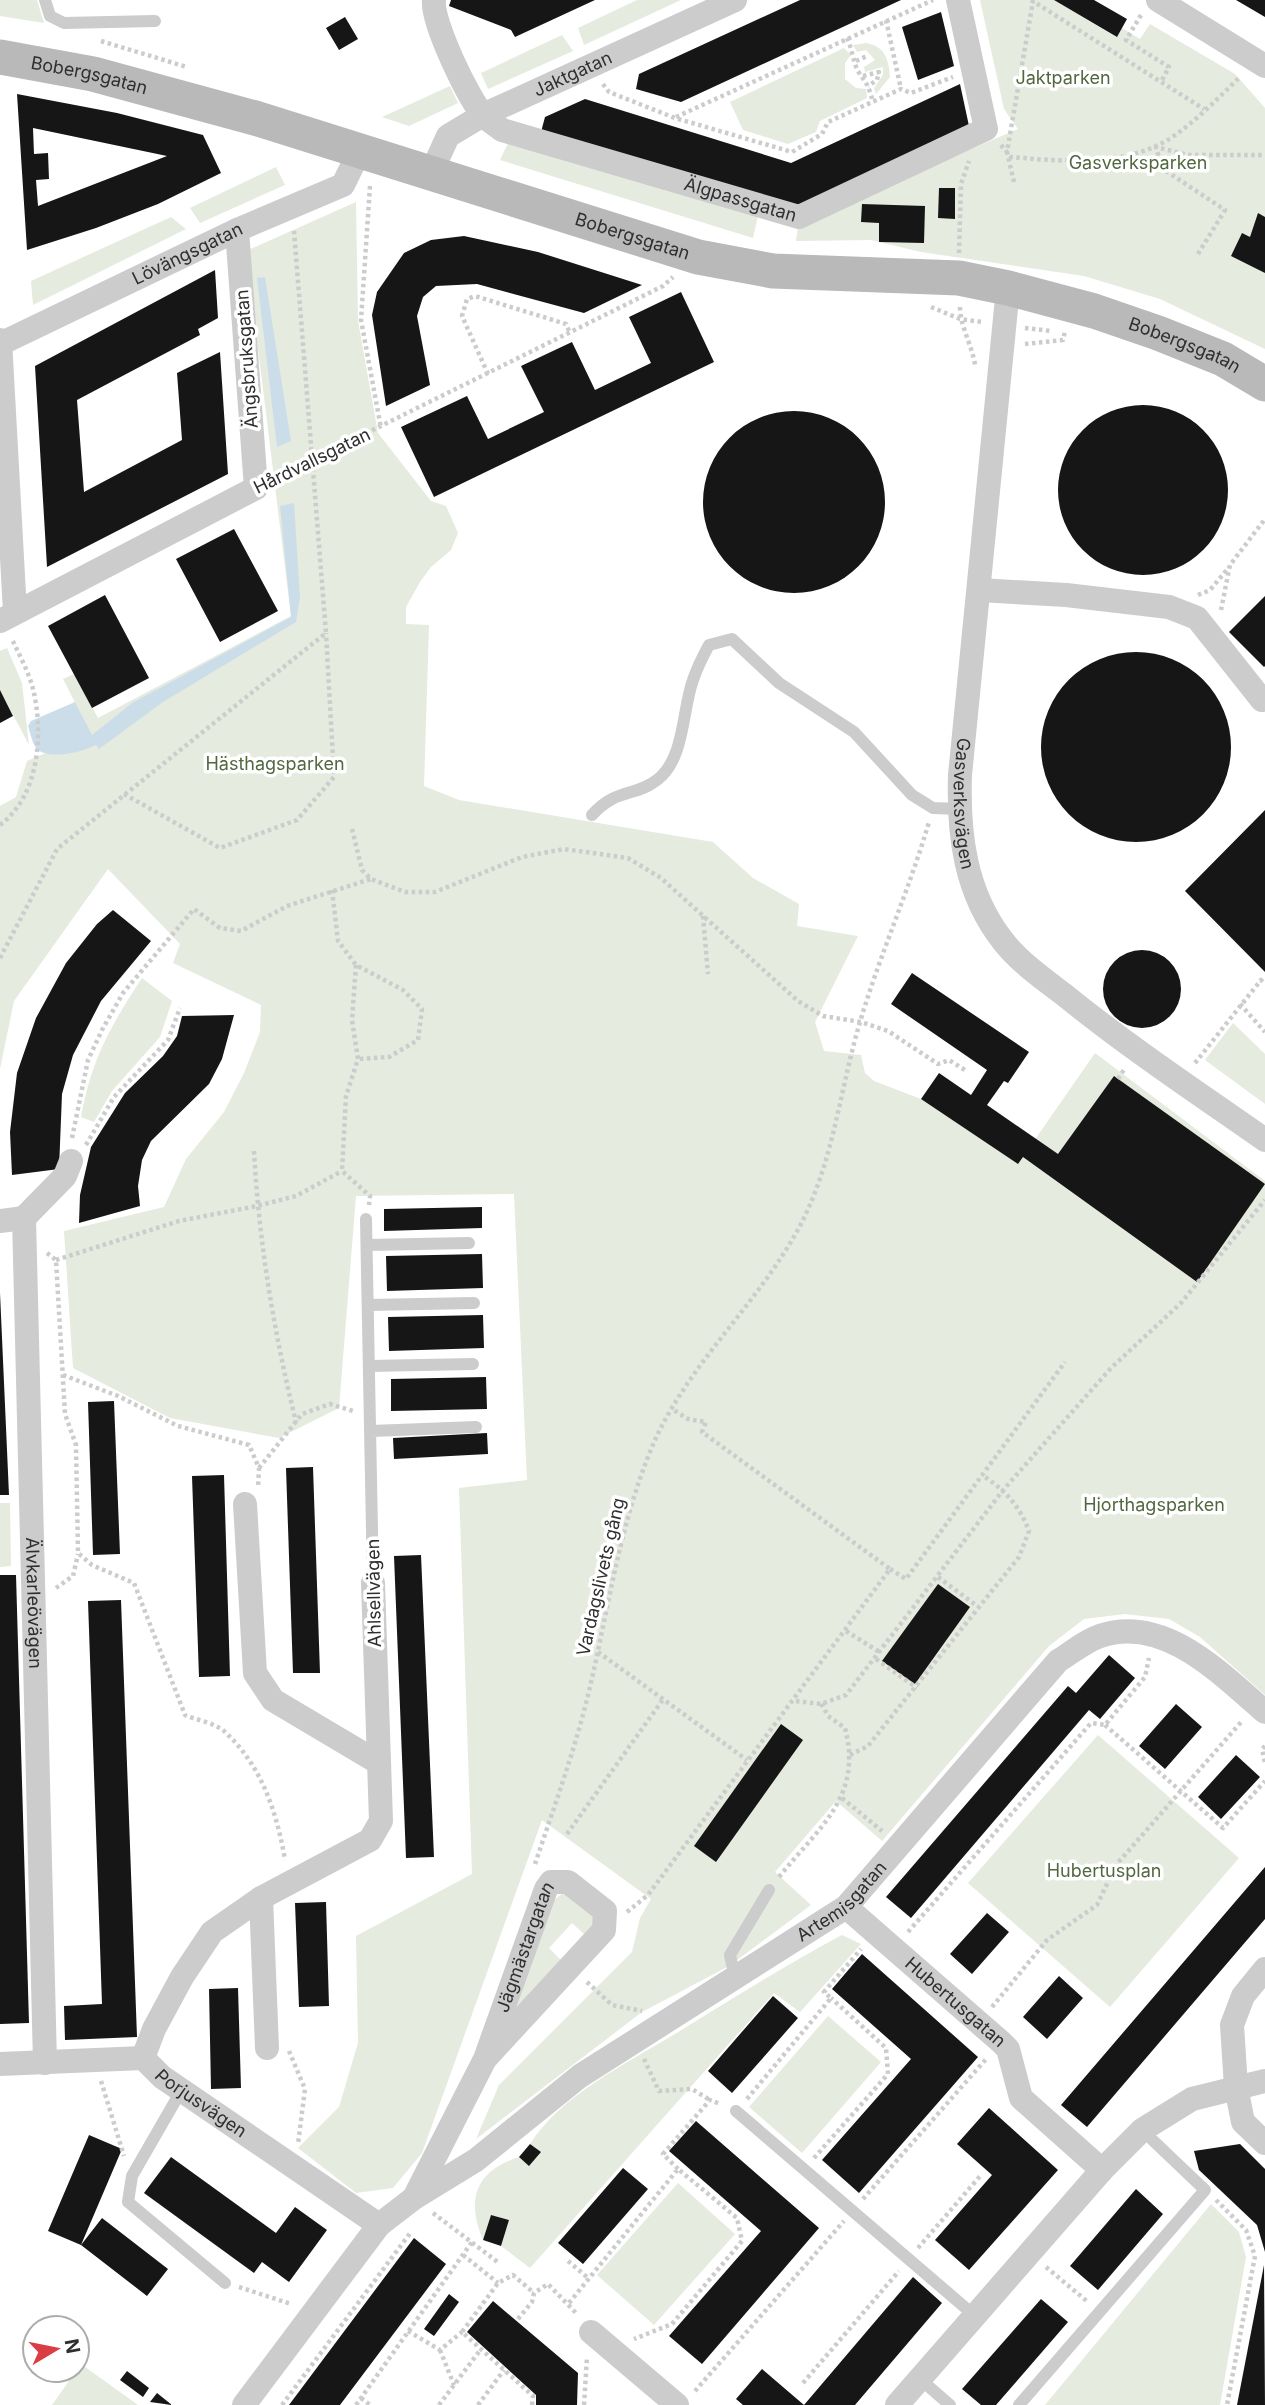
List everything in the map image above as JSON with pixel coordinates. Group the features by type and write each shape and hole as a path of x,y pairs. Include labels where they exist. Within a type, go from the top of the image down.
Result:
{"street":[{"path":"434,0 436,24 483,115"},
{"name":"Jaktgatan","path":"432,171 448,136 483,115 735,0"},
{"path":"958,0 982,132"},
{"path":"1151,6 1261,62"},
{"name":"Bobergsgatan","path":"0,57 49,64 132,84 365,162 432,171 698,257 773,271 960,278 1008,288 1094,311 1158,333 1223,359 1265,384"},
{"name":"Älgpassgatan","path":"483,115 509,133 799,217 982,132"},
{"name":"Lövängsgatan","path":"0,343 237,230 343,185 365,162"},
{"name":"Ängsbruksgatan","path":"237,230 256,488"},
{"name":"Gasverksvägen","path":"1008,288 959,809 961,842 970,878 1003,942 1090,1015 1265,1140"},
{"path":"0,343 6,617"},
{"name":"Hårdvallsgatan","path":"6,617 256,488"},
{"path":"979,590 1066,595 1169,607 1197,618 1264,699"},
{"path":"0,1222 25,1227 65,1176 71,1161"},
{"name":"Älvkarleövägen","path":"25,1227 45,2063"},
{"path":"245,1504 255,1673 273,1700 379,1763"},
{"name":"Ahlsellvägen","path":"143,2059 154,2029 182,1977 212,1932 289,1881 370,1840 381,1821 373,1583"},
{"name":"Artemisgatan","path":"379,2225 414,2198 476,2160 580,2076 846,1907 1058,1661 1097,1636 1121,1630 1154,1636 1193,1651 1261,1708"},
{"name":"Jägmästargatan","path":"414,2198 485,2059 537,1909 551,1882 568,1882 598,1902 605,1911 604,1930 485,2059"},
{"path":"261,1898 277,2047"},
{"name":"Hubertusgatan","path":"846,1907 1008,2049 1021,2098 1102,2170"},
{"path":"1265,1969 1243,1996 1232,2025 1236,2087 1243,2122 1265,2143"},
{"name":"Porjusvägen","path":"0,2064 143,2059 181,2091 379,2225"},
{"path":"897,2405 1102,2170 1142,2130 1192,2099 1265,2081"},
{"path":"244,2405 379,2225"},
{"path":"591,2332 677,2405"}],"lane":[{"path":"45,0 50,16 64,23 155,21"},
{"path":"592,816 604,802 659,779 673,757 685,720 692,680 709,645 732,639 779,683 855,732 912,795 933,808 959,809"},
{"name":"Ahlsellvägen","path":"366,1219 373,1583"},
{"path":"367,1245 469,1243"},
{"path":"368,1306 474,1303"},
{"path":"370,1366 473,1364"},
{"path":"371,1431 476,1427"},
{"path":"735,1978 730,1955 769,1890"},
{"path":"181,2091 132,2176 128,2202 225,2283"},
{"path":"736,2111 975,2316"},
{"path":"1019,2405 1205,2190 1142,2130"},
{"path":"920,2379 950,2405"}],"path":[{"path":"675,118 933,0"},
{"path":"1014,182 1007,152 1032,0 1204,109"},
{"path":"1151,6 1126,40 1170,67 1162,80"},
{"path":"886,20 901,89"},
{"path":"847,38 856,68 869,86 873,102"},
{"path":"856,61 867,56"},
{"path":"959,264 961,184 982,132 1011,157 1072,161 1115,156 1156,147 1261,62"},
{"path":"863,76 877,70 879,72 877,80 869,86"},
{"path":"603,83 609,92 675,118 792,152 822,135 828,122 901,89 911,93 943,82"},
{"path":"1156,147 1188,155 1265,155"},
{"path":"1156,147 1161,165 1166,171 1224,210 1198,254"},
{"path":"365,162 361,320 381,428"},
{"path":"124,794 220,848 297,820 334,777 326,633 292,205"},
{"name":"Bobergsgatan","path":"673,277 686,279"},
{"name":"Hårdvallsgatan","path":"256,488 663,286"},
{"path":"488,374 462,316 467,299 475,296 566,324 570,333"},
{"path":"920,304 960,319 1034,330 1078,331"},
{"path":"1023,356 1034,330"},
{"path":"1169,607 1210,590 1265,519"},
{"path":"1223,620 1221,612 1230,565"},
{"path":"0,825 16,811 23,800 37,748 36,710 30,678 6,617"},
{"path":"0,958 57,849 326,633"},
{"name":"Vardagslivets gång","path":"534,1868 578,1732 626,1522 656,1439 702,1362 787,1250 821,1179 841,1112 861,1022 933,808"},
{"path":"352,829 362,870 371,879 405,892 435,892 522,857 564,849 595,851 628,858 661,878 798,1001 823,1016 861,1022 888,1031 938,1063 949,1059 965,1070"},
{"path":"71,1161 78,1099 88,1060 123,993 183,919 194,909 220,928 241,931 287,905 371,879"},
{"path":"332,890 338,941 356,965 403,990 422,1009 418,1040 389,1057 358,1059"},
{"path":"703,915 708,974"},
{"path":"342,1171 346,1096 358,1059 352,1020 356,965"},
{"path":"1193,1067 1240,1004 1264,980"},
{"path":"1240,1004 1265,1032"},
{"path":"71,1161 86,1144 114,1097 168,1040 180,1008"},
{"path":"1118,1079 1126,1066"},
{"path":"254,1151 257,1206 276,1343 296,1422"},
{"path":"56,1260 179,1221 296,1196 342,1171"},
{"path":"342,1171 370,1196 366,1219"},
{"path":"795,1701 821,1703 846,1695 876,1660 1004,1489 1111,1368 1181,1303 1265,1200"},
{"path":"25,1227 56,1260 65,1414 76,1445 78,1553 73,1576 52,1591"},
{"path":"672,1409 688,1419 706,1422 702,1432 906,1579 1065,1362"},
{"path":"63,1375 118,1396 177,1426 249,1445 259,1468 257,1495 245,1504"},
{"path":"259,1468 302,1413 330,1404 371,1416"},
{"path":"850,1755 868,1746 917,1688 977,1606 1019,1557 1029,1531 1023,1514 1004,1489 982,1475"},
{"path":"78,1553 92,1565 134,1583 185,1715 224,1730 264,1783 280,1830 289,1881"},
{"path":"604,1930 648,1895 747,1759 795,1701 890,1569"},
{"path":"937,1577 977,1606"},
{"path":"846,1631 881,1653"},
{"path":"1105,1725 1145,1677 1154,1636"},
{"path":"598,1652 747,1759"},
{"path":"876,1660 917,1688"},
{"path":"567,1834 664,1698"},
{"path":"769,1890 842,1798 849,1779 850,1755 845,1728 828,1716 821,1703"},
{"path":"979,2022 1047,1940 1097,1905 1116,1865 1261,1708"},
{"path":"916,1923 1091,1723 1105,1725 1223,1828 1265,1781"},
{"path":"1265,1745 1262,1749 1265,1763"},
{"path":"842,1798 883,1832"},
{"path":"804,2169 888,2074 886,2048 824,1992 855,1956"},
{"path":"572,1967 612,2005 641,2010"},
{"path":"642,2054 659,2091 692,2089 736,2111 831,1998"},
{"path":"277,2047 305,2090 295,2170"},
{"path":"94,2061 123,2149 128,2202"},
{"path":"611,2349 672,2324 742,2241 737,2218 663,2154 710,2100"},
{"path":"518,2319 532,2302 534,2293 548,2284 569,2302 678,2169"},
{"path":"803,2383 981,2175"},
{"path":"1205,2190 1246,2230 1255,2256 1227,2405"},
{"path":"414,2198 499,2263"},
{"path":"282,2405 413,2229"},
{"path":"356,2405 472,2242"},
{"path":"1030,2253 1100,2312"},
{"path":"463,2255 498,2283"},
{"path":"568,2262 588,2278"},
{"path":"440,2350 462,2332 498,2283 513,2275 534,2293"},
{"path":"225,2283 292,2304 334,2335"},
{"path":"408,2331 440,2350 454,2385"},
{"path":"462,2332 533,2396 532,2405"},
{"path":"584,2405 584,2372 591,2332"},
{"path":"439,2405 481,2349"},
{"path":"478,2405 504,2370"},
{"path":"360,2398 370,2405"}],"green space":[{"path":"0,0 37,0 44,23 0,16"},
{"path":"637,0 681,0 584,45 578,28"},
{"name":"Gasverksparken","path":"980,0 1054,0 1116,37 1122,28 1140,39 1150,24 1235,74 1265,108 1265,349 1160,299 1084,276 921,252 871,240 796,241 798,227 808,219 1018,129 1004,109"},
{"path":"562,35 573,51 488,89 481,73"},
{"path":"866,43 882,51 888,65 890,77 876,94 874,88 883,75 883,67 865,72 864,67 875,60 866,50 857,52 853,45"},
{"path":"844,48 851,55 845,63 845,79 856,88 866,89 867,98 820,121 816,132 788,144 743,130 730,102"},
{"path":"450,86 458,103 409,126 382,117"},
{"path":"509,141 758,216 753,238 500,160"},
{"path":"276,167 285,185 200,223 190,208"},
{"path":"356,202 358,321 378,433 431,501 446,506 458,533 451,550 431,567 406,607 406,624 429,625 424,786 459,800 713,842 753,878 799,904 797,926 858,936 815,1022 824,1051 861,1055 865,1073 874,1081 921,1099 1018,1164 1095,1053 1265,1181 1265,1695 1200,1637 1169,1619 1125,1614 1084,1619 1049,1646 882,1841 836,1801 775,1872 811,1905 729,1966 642,2012 476,2139 499,2085 632,1952 640,1918 651,1899 542,1820 422,2153 393,2188 356,2193 298,2148 339,2107 358,2043 356,1936 472,1874 459,1488 527,1480 514,1194 356,1196 339,1408 279,1438 170,1418 73,1368 64,1231 164,1207 186,1159 224,1112 244,1073 260,1032 261,1005 173,963 180,944 108,869 14,1001 0,1069 0,806 16,797 27,761 67,744 86,724 63,679 74,674 98,718 291,616 246,251"},
{"path":"171,217 186,229 33,305 31,281"},
{"path":"7,648 22,683 29,745 0,690 0,651"},
{"path":"142,978 172,1001 160,1037 112,1091 94,1122 81,1117 85,1096 104,1044"},
{"path":"1233,1023 1265,1054 1265,1104 1205,1060"},
{"path":"0,1503 10,1503 11,1566 0,1567"},
{"name":"Hubertusplan","path":"1098,1735 1239,1858 1110,2007 968,1883"},
{"path":"562,1894 575,1896 593,1910 594,1923 585,1935 572,1923 549,1948 562,1961 502,2028 547,1905"},
{"path":"842,1935 861,1944 800,2012 774,1993 530,2268 501,2246 509,2220 491,2215 483,2240 475,2212 475,2200 484,2179 492,2170 519,2157 530,2165 540,2152 530,2144 543,2127 576,2096 616,2069"},
{"path":"828,2016 881,2062 802,2153 749,2107"},
{"path":"678,2183 735,2234 654,2325 597,2275"},
{"path":"1211,2204 1239,2232 1246,2257 1220,2405 1045,2405"},
{"path":"91,2371 138,2405 52,2405 67,2384 91,2384"}],"water":[{"path":"265,277 291,441 277,447 257,278"},
{"path":"294,503 300,597 296,622 163,702 99,749 96,745 56,755 41,752 36,748 28,726 31,721 75,702 92,735 132,703 291,617 280,506"}],"building":[{"path":"451,0 595,0 515,37 511,30 449,6"},
{"path":"800,0 901,0 681,102 636,89 639,74"},
{"path":"1054,0 1094,0 1127,19 1117,37"},
{"path":"1236,0 1265,0 1265,17"},
{"path":"941,12 954,66 918,80 902,27"},
{"path":"345,17 358,39 339,50 326,28"},
{"path":"960,84 969,126 794,207 541,132 545,117 585,99 791,163"},
{"path":"17,94 117,113 203,135 221,173 158,204 96,228 27,250","holes":["33,128 167,156 38,206 36,180 49,179 48,153 34,154"]},
{"path":"939,188 955,188 955,219 938,218"},
{"path":"862,204 925,206 924,243 879,242 879,223 861,222"},
{"path":"1258,213 1265,217 1265,273 1231,256 1242,233 1250,237"},
{"path":"464,236 538,252 642,285 584,313 477,284 436,286 423,297 417,316 430,385 386,406 372,315 377,292 404,253 431,240"},
{"path":"215,270 218,318 198,329 200,335 77,400 84,492 182,440 177,373 220,352 228,474 47,567 35,366"},
{"path":"681,292 714,362 434,497 401,427 467,396 488,439 544,412 521,366 572,342 595,390 651,363 629,317"},
{"path":"1143,405 1176,411 1203,430 1222,457 1228,490 1222,523 1203,550 1176,569 1143,575 1110,569 1083,550 1064,523 1058,490 1064,457 1083,430 1110,411"},
{"path":"794,411 812,412 829,418 859,437 878,467 884,484 884,520 878,537 859,567 829,586 812,592 794,593 776,592 759,586 729,567 710,537 704,520 703,502 704,484 710,467 729,437 759,418 776,412"},
{"path":"234,529 278,611 220,642 176,559"},
{"path":"105,595 149,678 92,708 48,626"},
{"path":"1265,596 1265,666 1264,667 1229,632"},
{"path":"1136,652 1172,659 1203,680 1224,711 1231,747 1224,783 1203,814 1172,835 1136,842 1100,835 1069,814 1048,783 1041,747 1048,711 1069,680 1100,659"},
{"path":"0,690 13,716 0,723"},
{"path":"1265,810 1265,972 1185,891"},
{"path":"113,910 151,941 101,1001 73,1055 62,1094 59,1169 12,1175 10,1132 17,1073 36,1018 66,963 97,924"},
{"path":"1142,950 1157,953 1170,961 1178,974 1181,989 1178,1004 1170,1017 1157,1025 1142,1028 1127,1025 1114,1017 1106,1004 1103,989 1106,974 1114,961 1127,953"},
{"path":"912,973 1029,1052 1008,1083 1004,1081 987,1105 1058,1154 1114,1076 1265,1184 1197,1282 1023,1157 1018,1164 921,1099 939,1073 971,1095 987,1070 891,1004"},
{"path":"234,1015 222,1059 209,1084 151,1141 142,1160 138,1186 140,1206 79,1223 80,1195 91,1147 125,1093 163,1056 177,1036 182,1016"},
{"path":"482,1207 482,1228 384,1231 384,1209"},
{"path":"482,1254 483,1288 387,1291 386,1256"},
{"path":"0,1293 9,1495 0,1495"},
{"path":"483,1315 484,1348 389,1351 388,1317"},
{"path":"486,1377 487,1409 391,1411 391,1379"},
{"path":"114,1401 120,1554 93,1555 88,1402"},
{"path":"487,1433 488,1454 394,1459 393,1438"},
{"path":"313,1467 320,1673 293,1673 286,1468"},
{"path":"224,1475 230,1676 199,1677 192,1476"},
{"path":"421,1555 434,1857 406,1858 394,1556"},
{"path":"0,1575 16,1575 29,2023 0,2024"},
{"path":"938,1584 970,1607 915,1684 882,1661"},
{"path":"121,1600 137,2037 65,2040 64,2006 102,2004 88,1601"},
{"path":"1109,1655 1135,1678 1100,1719 1089,1710 911,1918 886,1897 1068,1686 1076,1693"},
{"path":"1176,1704 1202,1727 1165,1769 1139,1746"},
{"path":"781,1724 803,1740 716,1862 694,1846"},
{"path":"1236,1755 1260,1777 1221,1819 1198,1797"},
{"path":"1265,1867 1265,1919 1087,2127 1061,2105"},
{"path":"326,1902 329,2006 299,2007 295,1903"},
{"path":"987,1913 1009,1932 972,1974 950,1954"},
{"path":"862,1954 978,2057 859,2193 822,2160 911,2059 832,1989"},
{"path":"1059,1976 1083,1998 1047,2039 1023,2017"},
{"path":"238,1988 241,2088 211,2089 209,1989"},
{"path":"773,1996 798,2018 732,2093 708,2071"},
{"path":"989,2108 1058,2170 969,2270 935,2240 992,2175 957,2144"},
{"path":"696,2121 819,2228 702,2364 669,2336 761,2231 669,2151"},
{"path":"89,2135 122,2149 81,2245 48,2231"},
{"path":"530,2144 541,2152 529,2166 519,2157"},
{"path":"1240,2144 1265,2169 1265,2252 1257,2225 1199,2170 1194,2151"},
{"path":"171,2157 276,2233 295,2207 327,2230 289,2282 262,2262 254,2273 144,2193"},
{"path":"623,2168 648,2189 583,2264 558,2243"},
{"path":"1136,2189 1163,2214 1098,2290 1070,2266"},
{"path":"491,2215 509,2220 501,2246 483,2240"},
{"path":"102,2218 168,2269 147,2296 81,2245"},
{"path":"414,2238 446,2264 340,2405 289,2405"},
{"path":"1264,2265 1265,2405 1237,2405"},
{"path":"913,2277 942,2303 855,2405 804,2405"},
{"path":"449,2294 459,2302 434,2336 424,2329"},
{"path":"1041,2299 1068,2322 996,2405 981,2405 962,2389"},
{"path":"493,2301 578,2373 577,2405 536,2405 536,2395 467,2332"},
{"path":"762,2369 804,2405 743,2405 736,2399"},
{"path":"127,2371 149,2388 143,2397 120,2380"},
{"path":"157,2393 172,2405 150,2402"}],"park label":[{"name":"Jaktparken","path":"1063,78"},
{"name":"Hästhagsparken","path":"275,764"},
{"name":"Hjorthagsparken","path":"1154,1505"}]}
